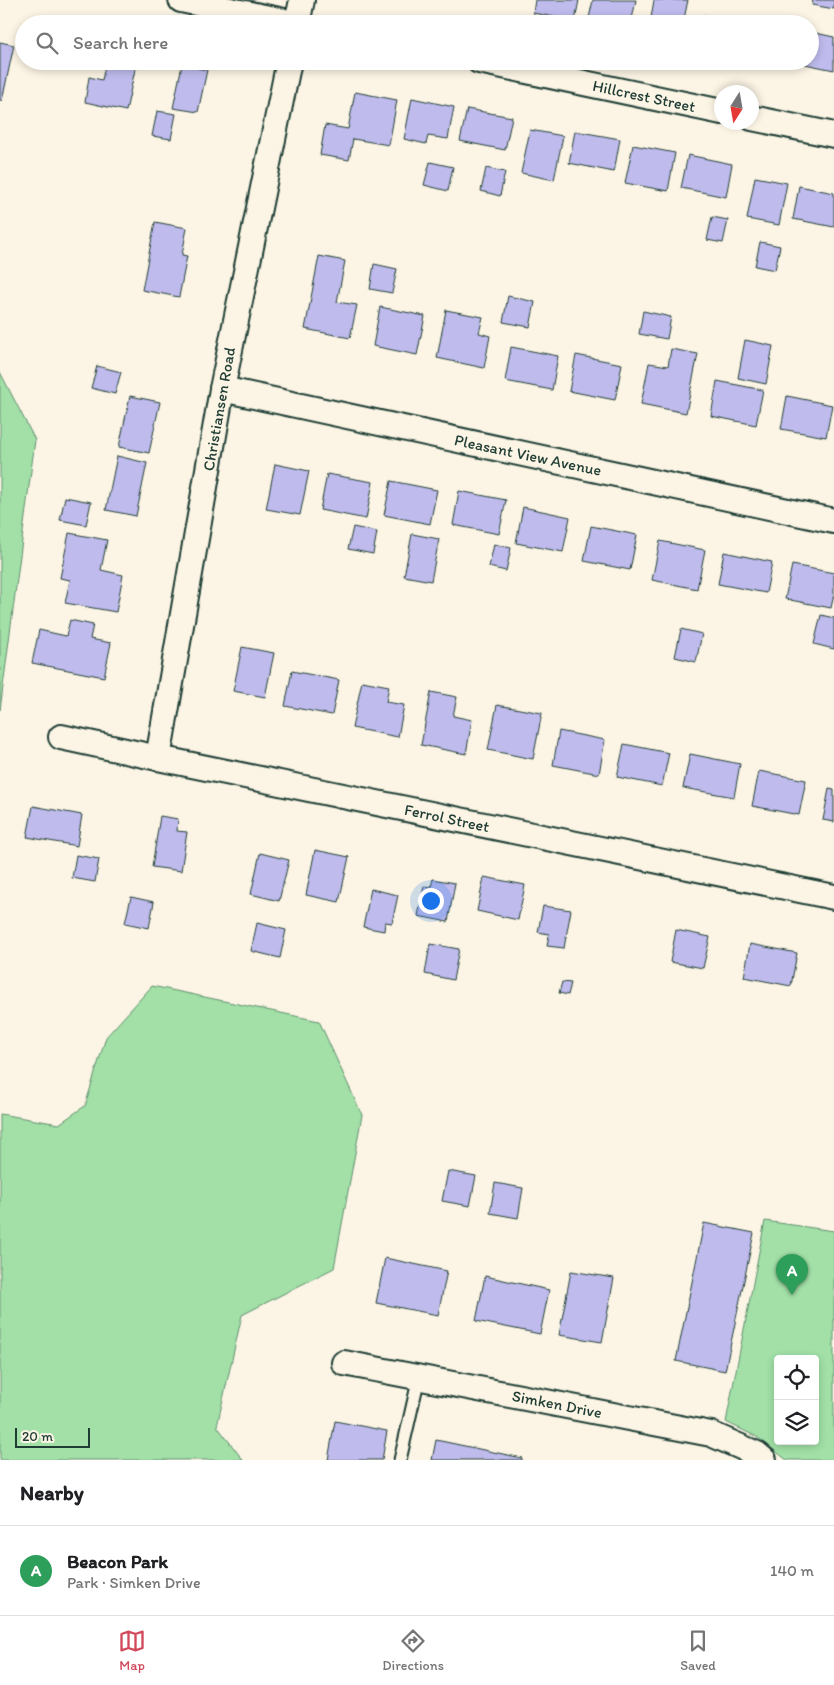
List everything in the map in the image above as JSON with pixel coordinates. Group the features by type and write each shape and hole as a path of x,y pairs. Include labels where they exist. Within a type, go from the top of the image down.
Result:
{"street":[{"path":"181,0 254,15"},
{"path":"300,15 302,0"},
{"name":"Christiansen Road","path":"158,758 222,389 287,70"},
{"name":"Hillcrest Street","path":"522,70 714,110"},
{"path":"759,119 834,135"},
{"name":"Pleasant View Avenue","path":"222,389 834,521"},
{"name":"Ferrol Street","path":"61,737 834,897"},
{"name":"Simken Drive","path":"344,1363 711,1434 757,1454 764,1460"}],"lane":[{"path":"400,1460 419,1377"}],"green space":[{"path":"0,372 35,440 0,710"},
{"path":"152,986 319,1021 362,1115 334,1268 242,1315 217,1426 243,1460 0,1460 0,1114 59,1124 85,1106 106,1037"},
{"path":"765,1221 834,1231 834,1460 787,1460 757,1437 726,1422"}],"building":[{"path":"535,0 579,0 576,15 544,15 533,13"},
{"path":"593,0 636,0 633,15 590,15"},
{"path":"654,0 688,0 685,15 652,15"},
{"path":"813,0 834,0 834,9 812,5"},
{"path":"819,34 834,37 834,70 819,67"},
{"path":"0,42 14,45 2,101 0,100"},
{"path":"104,70 135,70 126,111 85,102 89,77 102,80"},
{"path":"181,70 207,70 198,112 173,108"},
{"path":"355,92 397,100 389,145 353,139 349,160 320,155 325,125 348,129"},
{"path":"412,98 454,107 448,139 428,136 426,144 404,139"},
{"path":"467,109 512,117 505,150 460,141"},
{"path":"157,111 176,114 171,139 152,136"},
{"path":"530,130 563,136 554,180 521,173"},
{"path":"575,131 620,139 614,172 569,163"},
{"path":"633,145 675,153 668,191 625,183"},
{"path":"688,155 732,164 726,197 681,188"},
{"path":"430,162 453,167 448,191 424,185"},
{"path":"486,168 505,172 500,196 481,191"},
{"path":"755,177 787,183 779,225 747,219"},
{"path":"799,186 834,193 834,227 793,219"},
{"path":"712,217 728,220 723,243 707,240"},
{"path":"155,222 187,228 182,255 187,256 179,297 142,290"},
{"path":"760,242 780,246 775,270 755,266"},
{"path":"319,256 345,261 337,302 357,305 350,338 305,329"},
{"path":"374,264 397,269 392,293 370,289"},
{"path":"508,296 535,302 530,327 503,322"},
{"path":"380,307 425,316 417,355 373,346"},
{"path":"446,310 483,317 479,333 490,336 484,368 437,358"},
{"path":"643,311 671,317 667,339 639,334"},
{"path":"745,340 773,346 766,384 738,378"},
{"path":"511,347 558,356 552,390 505,381"},
{"path":"671,349 698,354 686,413 641,404 649,363 668,366"},
{"path":"576,355 622,364 615,400 569,391"},
{"path":"97,366 121,372 115,394 91,388"},
{"path":"717,381 763,390 756,425 711,416"},
{"path":"130,396 160,402 149,453 119,447"},
{"path":"787,396 832,405 826,437 781,429"},
{"path":"117,456 147,463 136,516 106,510"},
{"path":"275,464 309,471 300,515 266,509"},
{"path":"327,474 373,482 366,519 320,510"},
{"path":"391,481 437,490 430,524 384,515"},
{"path":"459,491 506,500 499,534 453,525"},
{"path":"65,497 91,502 86,525 60,520"},
{"path":"523,507 570,517 563,552 516,543"},
{"path":"591,526 637,535 630,570 584,561"},
{"path":"353,527 377,532 373,554 348,549"},
{"path":"69,533 107,540 101,570 123,575 116,612 65,603 70,580 60,578"},
{"path":"412,534 439,539 431,581 404,576"},
{"path":"660,541 705,550 697,589 652,580"},
{"path":"494,544 511,548 506,571 489,567"},
{"path":"724,552 772,562 766,593 718,584"},
{"path":"792,565 834,573 834,594 831,608 785,599"},
{"path":"821,615 834,618 834,649 814,644"},
{"path":"70,620 93,625 90,639 111,643 104,677 32,663 39,630 66,636"},
{"path":"681,629 702,634 696,662 675,657"},
{"path":"242,647 274,653 265,697 233,691"},
{"path":"292,671 339,680 332,715 285,706"},
{"path":"362,681 389,686 386,702 404,705 398,737 352,728"},
{"path":"431,692 457,697 453,716 472,720 466,754 421,745"},
{"path":"497,705 542,713 533,759 488,750"},
{"path":"559,731 605,740 599,774 553,765"},
{"path":"624,744 669,753 662,786 617,777"},
{"path":"690,754 740,764 734,797 683,788"},
{"path":"759,771 806,780 799,815 752,806"},
{"path":"829,789 834,790 834,822 823,820"},
{"path":"33,806 82,815 77,846 27,837"},
{"path":"160,816 178,819 177,831 187,832 181,871 152,867"},
{"path":"315,850 349,857 339,902 306,895"},
{"path":"260,853 289,860 279,901 251,894"},
{"path":"76,855 99,859 95,882 72,878"},
{"path":"484,877 525,885 518,920 477,911"},
{"path":"433,879 455,883 448,922 418,916 424,886 431,887"},
{"path":"371,889 398,895 392,923 385,922 384,931 363,927"},
{"path":"131,897 154,902 149,928 125,923"},
{"path":"543,906 571,910 564,948 547,946 549,934 538,932"},
{"path":"257,923 286,930 280,958 251,951"},
{"path":"676,930 710,937 703,968 670,962"},
{"path":"430,944 459,949 453,980 425,974"},
{"path":"750,944 797,953 791,986 744,977"},
{"path":"562,982 571,983 568,995 559,993"},
{"path":"448,1171 476,1176 470,1206 442,1201"},
{"path":"495,1183 523,1188 518,1218 490,1213"},
{"path":"704,1223 754,1233 725,1371 676,1361"},
{"path":"385,1258 447,1271 438,1315 376,1303"},
{"path":"571,1271 614,1278 602,1342 559,1335"},
{"path":"485,1276 549,1290 540,1334 476,1321"},
{"path":"335,1421 387,1431 382,1460 328,1460"},
{"path":"436,1440 522,1458 522,1460 432,1460"}],"place":[{"name":"Beacon Park","path":"792,1295"}]}
